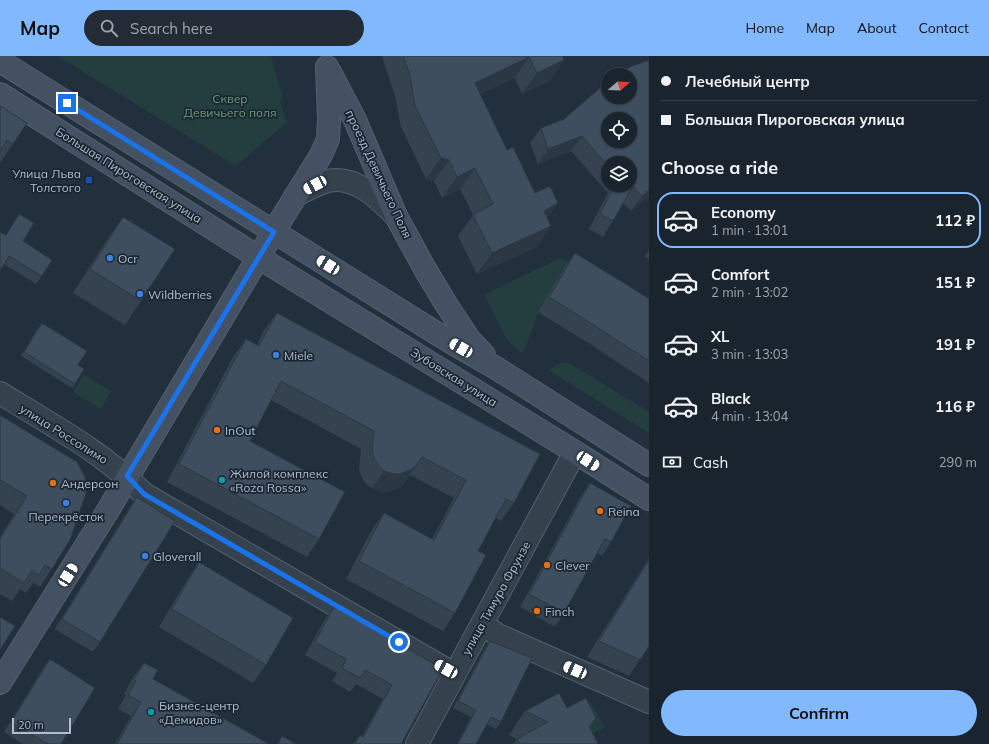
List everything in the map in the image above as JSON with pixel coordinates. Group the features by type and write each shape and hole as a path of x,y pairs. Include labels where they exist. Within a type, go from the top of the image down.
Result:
{"main road":[{"path":"0,61 449,341 496,368 649,465"},
{"path":"0,684 103,519 127,476 258,257 321,155 328,138 329,119 325,61"},
{"name":"проезд Девичьего Поля","path":"325,61 355,120 396,216 446,304 469,339 496,368"},
{"name":"Большая Пироговская улица","path":"0,94 258,257"},
{"name":"Зубовская улица","path":"258,257 649,499"}],"street":[{"path":"296,195 315,185 329,181 345,180 359,185 378,198 396,216"},
{"name":"улица Россолимо","path":"0,393 105,458 127,476 144,494 454,674"},
{"name":"улица Тимура Фрунзе","path":"417,744 575,452"},
{"path":"482,625 512,642 649,702"}],"green space":[{"name":"Сквер Девичьего поля","path":"58,56 271,56 282,95 280,102 287,122 236,166"},
{"path":"561,258 568,263 538,312 525,349 522,353 507,340 485,297 485,294"},
{"path":"564,362 569,363 649,412 649,433 550,371 554,366"},
{"path":"84,375 111,391 101,409 73,392"},
{"path":"590,702 605,727 590,735 576,711"}],"building":[{"path":"403,56 563,56 564,60 537,73 529,57 475,83 507,150 513,147 535,193 550,186 558,203 544,211 551,226 492,253 473,215 493,204 475,168 457,177 449,160 441,158 415,106 410,75"},
{"path":"649,60 649,190 642,196 637,190 637,156 601,156 601,158 582,136 548,149 541,128 564,119 601,87 601,104 637,104 637,68 627,68"},
{"path":"0,106 27,123 13,144 7,140 0,151"},
{"path":"611,192 630,192 613,221 600,214"},
{"path":"19,214 34,223 23,241 52,260 42,276 9,256 0,271 0,232 6,235"},
{"path":"123,217 175,249 141,301 90,269"},
{"path":"575,253 649,299 649,361 549,297"},
{"name":"Жилой комплекс «Roza Rossa»","path":"277,313 540,454 514,503 506,499 478,551 486,555 455,613 359,561 384,513 434,540 466,480 422,457 414,468 400,474 384,471 375,460 372,451 374,431 281,381 250,441 345,492 319,539 179,464 246,339 259,346"},
{"path":"42,323 87,351 78,365 84,369 75,384 24,352"},
{"path":"0,415 77,462 85,477 86,493 70,540 52,569 45,565 39,575 32,570 24,583 0,568 0,539 27,496 0,480"},
{"path":"590,483 631,506 611,542 605,539 564,613 529,594"},
{"path":"137,497 175,521 100,642 62,619"},
{"path":"649,560 649,646 640,660 599,641"},
{"path":"199,562 293,618 266,665 172,609"},
{"path":"334,607 443,669 401,744 355,744 360,735 363,737 392,685 365,670 360,678 342,668 346,659 315,642"},
{"path":"0,617 15,626 0,650"},
{"path":"490,641 532,658 501,722 491,717 476,744 458,744 476,710 458,701"},
{"path":"50,659 95,688 61,744 48,744 11,722"},
{"path":"144,663 158,670 153,679 269,744 117,744 141,702 128,695 136,681 134,680"},
{"path":"559,693 567,708 586,698 596,718 589,726 598,744 520,744 517,739 548,722 525,711"},
{"path":"282,736 296,744 278,744"}],"place":[{"name":"Улица Льва Толстого","path":"89,180"},
{"name":"Ocr","path":"110,258"},
{"name":"Wildberries","path":"140,294"},
{"name":"Miele","path":"276,355"},
{"name":"InOut","path":"217,430"},
{"name":"Жилой комплекс «Roza Rossa»","path":"222,480"},
{"name":"Андерсон","path":"53,483"},
{"name":"Перекрёсток","path":"66,503"},
{"name":"Reina","path":"600,511"},
{"name":"Gloverall","path":"145,556"},
{"name":"Clever","path":"547,565"},
{"name":"Finch","path":"537,611"},
{"name":"Бизнес-центр «Демидов»","path":"151,712"}],"route":[{"path":"67,103 274,232 127,476 144,494 399,642"}]}
